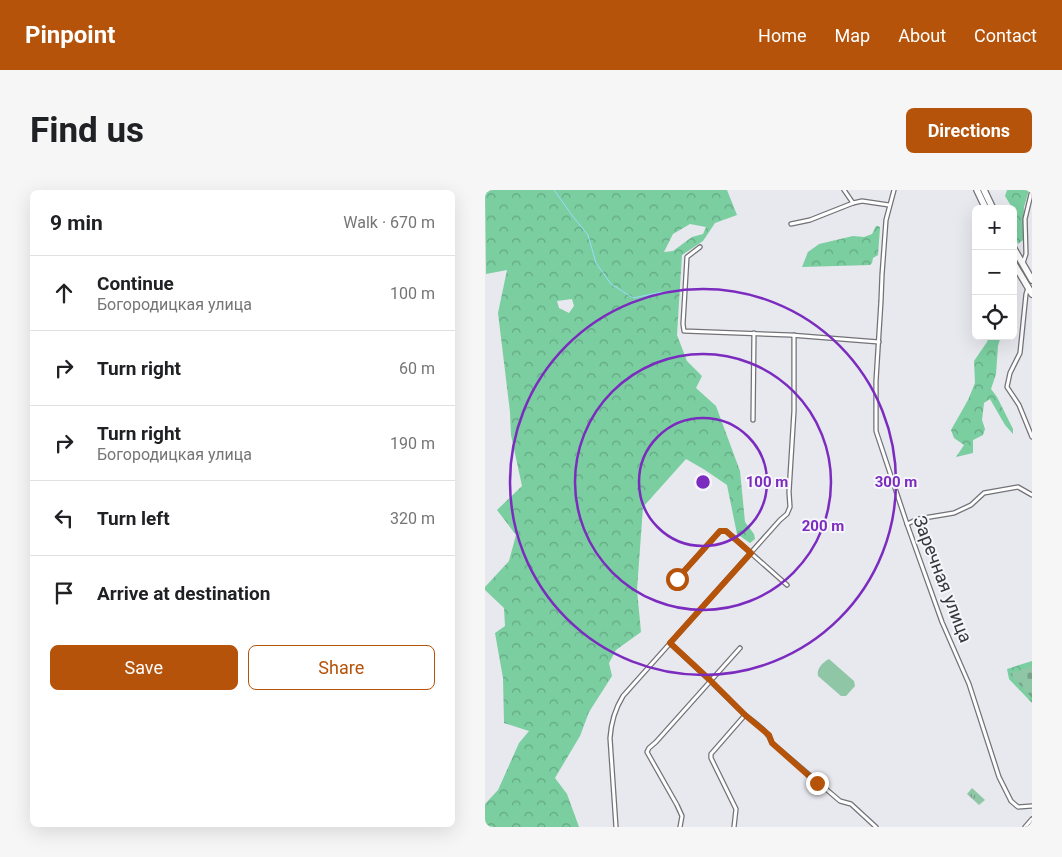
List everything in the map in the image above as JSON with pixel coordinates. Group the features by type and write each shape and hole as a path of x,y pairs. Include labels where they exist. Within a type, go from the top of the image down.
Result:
{"main road":[{"path":"977,190 985,205"},
{"path":"984,190 991,205"},
{"path":"1014,250 1032,280"},
{"path":"1017,269 1030,291"}],"street":[{"path":"844,190 853,202"},
{"name":"Заречная улица","path":"894,190 886,220 881,275 876,380 876,431 907,524 943,622 969,684 999,777 1011,801 1018,806 1032,806"},
{"path":"1022,265 1026,254 1025,219 1032,190"},
{"path":"791,224 810,220 853,202 862,201 889,205"},
{"path":"700,246 687,257 684,331 794,335 879,342"},
{"path":"1030,291 1026,294 1021,353 1009,373 1007,387 1019,405 1032,437"},
{"path":"753,420 754,333"},
{"path":"616,827 610,738 614,716 623,696 787,514 795,411 794,335"},
{"path":"907,524 918,519 954,513 971,505 984,493 1018,487 1032,495"},
{"path":"677,579 720,531 726,531 787,585"},
{"path":"670,643 745,715 769,735 772,743 817,783 841,802 851,804 876,827"},
{"path":"680,827 682,816 647,752 739,648"},
{"path":"734,827 736,809 711,758 711,754 745,715"},
{"path":"1025,827 1032,819"}],"green space":[{"path":"485,190 727,190 737,215 715,223 703,241 682,255 677,335 687,361 702,376 696,388 716,406 740,471 745,522 754,534 755,539 750,543 737,534 727,485 686,459 643,507 637,590 641,632 616,650 609,663 612,676 589,712 580,736 555,778 567,794 579,827 485,827 485,804 498,790 519,743 529,731 504,723 503,678 495,633 505,626 504,608 485,590 485,587 509,561 516,535 497,510 522,486 511,435 498,313 507,270 486,274","holes":["690,224 706,227 703,234 692,237 673,251 664,252 673,234","572,299 574,306 569,313 559,308 557,301"]},
{"path":"1007,190 1029,190 1024,207 1023,240 1018,244 1017,205 1011,205 1005,196"},
{"path":"876,226 880,228 878,255 873,258 870,265 802,267 808,252 819,244 853,236 864,237 872,234"},
{"path":"988,340 1000,340 996,374 991,389 1013,429 1013,434 1005,425 990,399 984,403 982,420 985,429 983,435 973,440 973,453 956,457 964,445 954,438 951,430 975,383 974,361"},
{"path":"829,659 854,681 855,686 846,696 841,696 818,676 821,666"},
{"path":"1032,661 1032,703 1009,679 1007,669"},
{"path":"1032,666 1032,698 1010,674"},
{"path":"972,788 985,800 979,805 967,794"}],"waterway":[{"path":"554,190 588,235 596,263 611,284 633,298 662,292"}],"route":[{"path":"677,579 720,531 726,531 751,553 670,643 745,715 769,735 772,743 817,783"}]}
